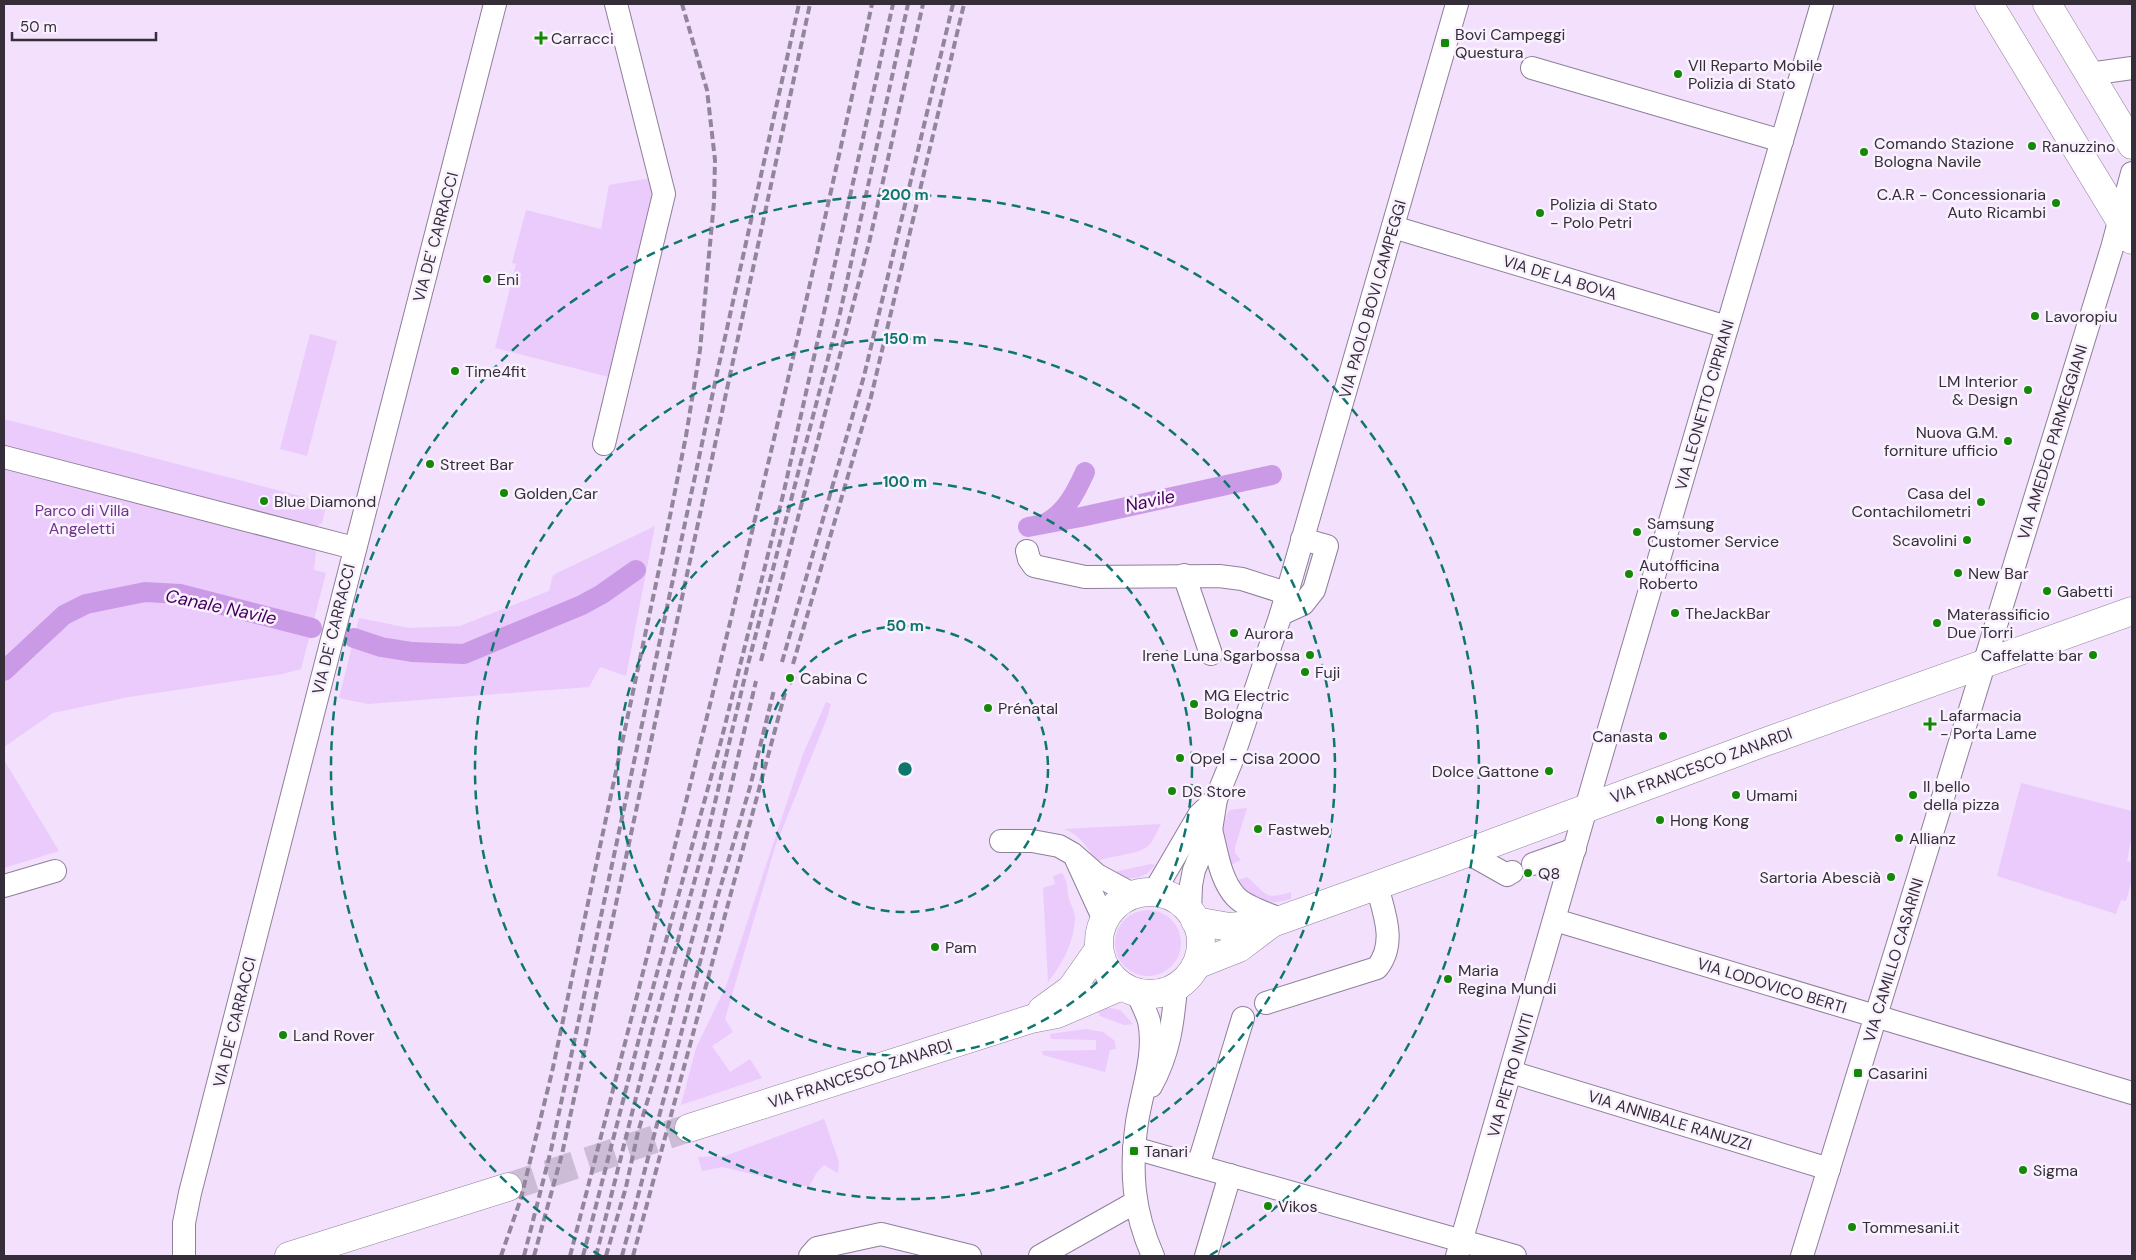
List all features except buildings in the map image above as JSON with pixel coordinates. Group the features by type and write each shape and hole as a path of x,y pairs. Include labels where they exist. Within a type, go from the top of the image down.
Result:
{"main road":[{"path":"1989,4 2126,230"},
{"path":"2047,4 2132,145"},
{"name":"VIA FRANCESCO ZANARDI","path":"1193,916 1229,928 1277,921 1468,853 1586,807 2132,611"},
{"path":"1144,894 1174,898 1193,916 1200,942 1196,965 1188,977 1176,987 1161,993 1130,989 1106,970 1099,949 1100,934 1104,920 1117,904 1144,894"},
{"name":"VIA FRANCESCO ZANARDI","path":"1196,965 1239,948 1277,921"},
{"name":"VIA FRANCESCO ZANARDI","path":"1031,1019 1071,989 1099,949"},
{"name":"VIA FRANCESCO ZANARDI","path":"689,1128 1031,1019 1057,1014 1130,989"},
{"path":"289,1256 508,1186"}],"street":[{"name":"VIA DE' CARRACCI","path":"184,1256 184,1222 190,1193 337,613 495,4"},
{"path":"604,444 664,194 616,4"},
{"name":"VIA PAOLO BOVI CAMPEGGI","path":"1193,916 1191,885 1194,870 1211,830 1216,799 1232,760 1280,614 1457,4"},
{"name":"VIA LEONETTO CIPRIANI","path":"1586,807 1822,4"},
{"path":"1532,68 1782,141"},
{"path":"2089,74 2132,68"},
{"name":"VIA AMEDEO PARMEGGIANI","path":"1984,663 2126,230 2132,173"},
{"name":"VIA DE LA BOVA","path":"1393,227 1727,327"},
{"path":"4,457 354,548"},
{"path":"1280,614 1303,604 1314,590 1327,546 1302,539"},
{"path":"1027,552 1034,566 1085,578 1184,575 1229,577 1286,593"},
{"path":"1184,575 1211,654"},
{"name":"VIA CAMILLO CASARINI","path":"1804,1256 1984,663"},
{"name":"VIA PAOLO BOVI CAMPEGGI","path":"1144,894 1199,815 1216,799"},
{"name":"VIA PIETRO INVITI","path":"1460,1248 1586,807"},
{"name":"VIA PAOLO BOVI CAMPEGGI","path":"1211,830 1224,878 1236,896 1246,904 1277,921"},
{"path":"1001,841 1047,842 1060,846 1073,854 1097,875 1144,894"},
{"path":"1468,853 1506,875 1574,849"},
{"path":"1073,854 1104,920"},
{"path":"4,886 55,871"},
{"path":"1266,1002 1377,968 1384,959 1389,934 1377,886"},
{"name":"VIA LODOVICO BERTI","path":"1555,920 2132,1093"},
{"path":"1140,1106 1160,1071 1168,1049 1172,1032 1176,987"},
{"path":"1130,989 1148,1020 1150,1032 1148,1063 1134,1148 1133,1170 1136,1202 1141,1225 1153,1256"},
{"path":"1198,1166 1243,1018"},
{"name":"VIA ANNIBALE RANUZZI","path":"1511,1072 1829,1169"},
{"path":"1134,1148 1230,1175 1460,1248 1515,1256"},
{"path":"1206,1256 1230,1175"},
{"path":"1040,1256 1136,1202"},
{"path":"810,1256 818,1248 881,1234 970,1256"}],"green space":[{"path":"651,178 656,198 609,377 495,348 516,264 512,263 526,210 601,229 609,185"},
{"path":"310,334 337,341 307,456 280,449"},
{"name":"Parco di Villa Angeletti","path":"4,419 327,503 322,523 315,527 312,547 316,552 314,570 326,573 301,669 283,674 129,697 53,713 4,747"},
{"path":"655,526 626,676 600,667 589,687 368,704 339,698 359,618 409,628 460,626 549,591 553,575"},
{"path":"826,702 831,704 827,718 775,847 725,1019 733,1032 712,1046 730,1072 750,1059 762,1078 681,1105 696,1048 726,986 803,754"},
{"path":"4,760 59,851 4,868"},
{"path":"2021,783 2132,811 2132,834 2127,861 2132,862 2132,879 2126,901 2121,900 2116,914 1997,876"},
{"path":"1247,808 1235,847 1235,853 1241,860 1227,867 1222,838 1223,826 1229,810"},
{"path":"1161,824 1152,841 1145,848 1096,862 1083,842 1064,829"},
{"path":"1151,864 1155,865 1150,871 1140,877 1128,878 1109,873"},
{"path":"1062,873 1074,913 1074,927 1067,952 1048,982 1043,888 1055,884 1053,876"},
{"path":"1247,877 1266,894 1275,896 1291,892 1291,899 1272,903 1259,901 1233,882"},
{"path":"1141,910 1155,910 1167,915 1176,924 1181,936 1179,956 1172,967 1155,976 1141,976 1129,971 1120,962 1115,950 1115,936 1120,924 1129,915"},
{"path":"1106,1007 1120,1010 1133,1024 1124,1025 1100,1016 1097,1010"},
{"path":"1086,1029 1103,1032 1115,1041 1116,1049 1110,1050 1105,1072 1043,1055 1042,1051 1096,1050 1096,1040 1051,1039 1050,1034"},
{"path":"824,1119 839,1162 838,1173 824,1165 817,1172 809,1187 722,1167 702,1171 698,1157 725,1156"}],"waterway":[{"path":"1046,523 1065,507 1085,472"},
{"name":"Navile","path":"1028,527 1272,475"},
{"name":"Canale Navile","path":"354,638 381,647 412,652 464,654 582,605 602,594 636,570"},
{"name":"Canale Navile","path":"4,671 64,615 86,604 145,592 180,594 312,628"}],"tunnel":[{"path":"508,1187 689,1128"}],"railway":[{"path":"501,1256 521,1198 552,1072 664,546 686,436 700,350 714,202 715,160 707,90 682,4"},
{"path":"524,1256 551,1150 716,378 799,4"},
{"path":"534,1256 562,1154 810,4"},
{"path":"570,1256 728,632 802,318 872,4"},
{"path":"583,1256 641,1031 721,741 784,491 893,4"},
{"path":"596,1256 653,1030 707,836 747,668 840,313 908,4"},
{"path":"761,661 869,243 923,4"},
{"path":"782,662 864,376 953,4"},
{"path":"793,664 871,397 964,4"},
{"path":"606,1256 719,838 756,681"},
{"path":"622,1256 716,902 750,787 774,690"},
{"path":"633,1256 785,693"}],"place":[{"name":"Carracci","path":"541,38"},
{"name":"Bovi Campeggi Questura","path":"1445,43"},
{"name":"VII Reparto Mobile Polizia di Stato","path":"1678,74"},
{"name":"Ranuzzino","path":"2032,146"},
{"name":"Comando Stazione Bologna Navile","path":"1864,152"},
{"name":"C.A.R - Concessionaria Auto Ricambi","path":"2056,203"},
{"name":"Polizia di Stato - Polo Petri","path":"1540,213"},
{"name":"Eni","path":"487,279"},
{"name":"Lavoropiu","path":"2035,316"},
{"name":"Time4fit","path":"455,371"},
{"name":"LM Interior & Design","path":"2028,390"},
{"name":"Nuova G.M. forniture ufficio","path":"2008,441"},
{"name":"Street Bar","path":"430,464"},
{"name":"Golden Car","path":"504,493"},
{"name":"Blue Diamond","path":"264,501"},
{"name":"Casa del Contachilometri","path":"1981,502"},
{"name":"Samsung Customer Service","path":"1637,532"},
{"name":"Scavolini","path":"1967,540"},
{"name":"New Bar","path":"1958,573"},
{"name":"Autofficina Roberto","path":"1629,574"},
{"name":"Gabetti","path":"2047,591"},
{"name":"TheJackBar","path":"1675,613"},
{"name":"Materassificio Due Torri","path":"1937,623"},
{"name":"Aurora","path":"1234,633"},
{"name":"Irene Luna Sgarbossa","path":"1310,655"},
{"name":"Caffelatte bar","path":"2093,655"},
{"name":"Fuji","path":"1305,672"},
{"name":"Cabina C","path":"790,678"},
{"name":"MG Electric Bologna","path":"1194,704"},
{"name":"Prénatal","path":"988,708"},
{"name":"Lafarmacia - Porta Lame","path":"1930,724"},
{"name":"Canasta","path":"1663,736"},
{"name":"Opel - Cisa 2000","path":"1180,758"},
{"name":"Dolce Gattone","path":"1549,771"},
{"name":"DS Store","path":"1172,791"},
{"name":"Umami","path":"1736,795"},
{"name":"Il bello della pizza","path":"1913,795"},
{"name":"Hong Kong","path":"1660,820"},
{"name":"Fastweb","path":"1258,829"},
{"name":"Allianz","path":"1899,838"},
{"name":"Q8","path":"1528,873"},
{"name":"Sartoria Abescià","path":"1891,877"},
{"name":"Pam","path":"935,947"},
{"name":"Maria Regina Mundi","path":"1448,979"},
{"name":"Land Rover","path":"283,1035"},
{"name":"Casarini","path":"1858,1073"},
{"name":"Tanari","path":"1134,1151"},
{"name":"Sigma","path":"2023,1170"},
{"name":"Vikos","path":"1268,1206"},
{"name":"Tommesani.it","path":"1852,1227"}]}
